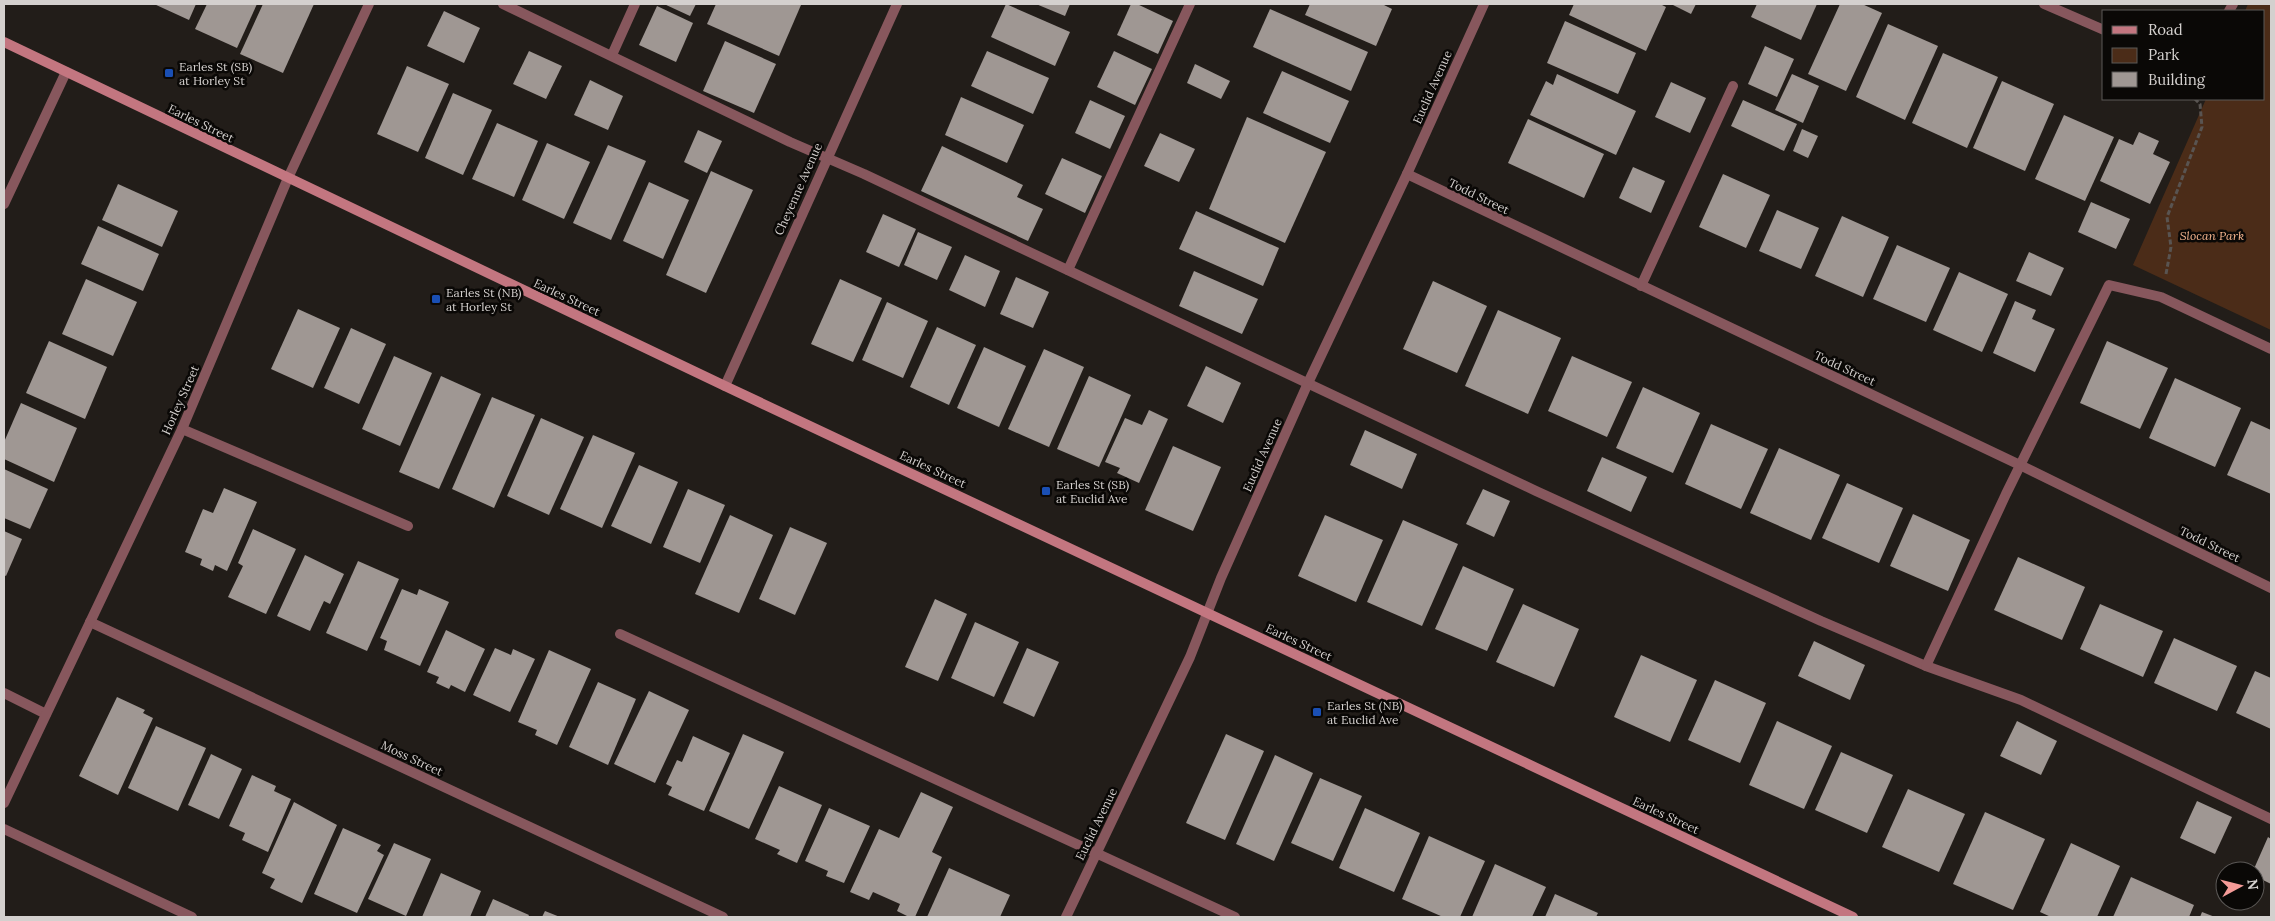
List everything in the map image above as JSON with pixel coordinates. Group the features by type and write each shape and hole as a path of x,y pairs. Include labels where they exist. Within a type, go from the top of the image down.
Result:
{"street":[{"name":"Horley Street","path":"4,803 182,429 288,178 369,4"},
{"path":"503,4 826,158 864,174 1545,495 1812,617 1926,666 2021,700 2271,819"},
{"path":"612,55 635,4"},
{"name":"Cheyenne Avenue","path":"725,386 826,158 897,4"},
{"path":"1068,270 1190,4"},
{"name":"Euclid Avenue","path":"1066,917 1190,657 1225,569 1308,383 1407,174 1484,4"},
{"path":"2044,4 2102,29"},
{"name":"Earles Street","path":"4,42 725,386 1853,917"},
{"path":"4,204 66,72"},
{"path":"1641,286 1732,86"},
{"name":"Todd Street","path":"1407,174 2022,466 2271,588"},
{"path":"1926,666 2109,285 2161,297 2271,349"},
{"path":"182,429 408,526"},
{"name":"Moss Street","path":"90,622 724,917"},
{"path":"620,634 1234,917"},
{"path":"4,693 46,714"},
{"path":"4,828 192,917"}],"path":[{"path":"2161,297 2171,247 2167,217 2202,127 2200,104 2196,100"}],"green space":[{"name":"Slocan Park","path":"2248,4 2271,4 2271,330 2133,265 2206,100 2265,100 2265,10 2245,10"}],"building":[{"path":"154,4 196,4 189,20"},
{"path":"207,4 257,4 237,48 195,29"},
{"path":"263,4 314,4 283,73 240,54"},
{"path":"664,4 696,4 690,16"},
{"path":"716,4 801,5 779,56 707,24"},
{"path":"1006,4 1070,32 1055,66 991,37"},
{"path":"1036,4 1070,4 1065,16"},
{"path":"1131,4 1137,4 1173,21 1158,54 1117,35"},
{"path":"1310,4 1382,4 1392,9 1376,46 1305,15"},
{"path":"1574,4 1660,4 1666,7 1646,51 1569,15"},
{"path":"1671,4 1696,4 1691,14"},
{"path":"1757,4 1817,4 1801,40 1751,17"},
{"path":"1840,4 1862,4 1882,13 1846,91 1808,74"},
{"path":"657,6 693,23 676,62 639,45"},
{"path":"1270,9 1368,52 1351,91 1253,47"},
{"path":"444,11 480,28 464,63 427,46"},
{"path":"1565,21 1636,53 1618,94 1547,63"},
{"path":"1888,24 1938,46 1905,120 1856,97"},
{"path":"725,41 776,64 754,113 703,91"},
{"path":"1765,46 1794,59 1777,97 1748,84"},
{"path":"529,51 562,66 546,99 513,84"},
{"path":"987,51 1049,78 1033,114 971,86"},
{"path":"1114,51 1152,69 1135,105 1097,87"},
{"path":"1943,53 1998,77 1967,148 1912,123"},
{"path":"1195,64 1230,81 1221,99 1187,83"},
{"path":"407,66 449,84 418,152 377,134"},
{"path":"1282,71 1349,101 1330,143 1263,113"},
{"path":"1557,74 1636,111 1616,155 1530,115 1546,81 1553,85"},
{"path":"1792,74 1819,86 1803,123 1775,110"},
{"path":"590,80 623,96 608,130 574,115"},
{"path":"2002,81 2054,104 2025,171 1973,148"},
{"path":"1671,82 1706,98 1690,133 1655,117"},
{"path":"453,93 492,110 463,175 425,158"},
{"path":"961,97 1024,125 1007,163 945,135"},
{"path":"1090,100 1125,116 1110,149 1075,133"},
{"path":"1743,100 1797,124 1784,151 1731,126"},
{"path":"2064,115 2114,137 2085,201 2035,179"},
{"path":"1247,117 1326,152 1285,243 1209,209"},
{"path":"1528,119 1604,154 1584,198 1508,163"},
{"path":"497,123 538,141 514,197 472,179"},
{"path":"1802,129 1818,136 1808,158 1793,151"},
{"path":"698,130 722,141 707,173 684,162"},
{"path":"2139,132 2159,141 2153,154 2170,162 2150,204 2100,181 2119,139 2133,145"},
{"path":"1160,133 1195,149 1179,182 1144,166"},
{"path":"547,143 590,162 564,219 522,200"},
{"path":"608,145 646,161 611,240 573,223"},
{"path":"942,146 1023,185 1017,197 1043,209 1028,241 921,191"},
{"path":"1062,158 1102,176 1085,213 1045,194"},
{"path":"1633,167 1665,181 1651,213 1619,198"},
{"path":"711,171 753,190 706,293 666,275"},
{"path":"1723,174 1770,195 1746,248 1699,227"},
{"path":"649,182 689,200 663,259 623,241"},
{"path":"118,184 178,211 162,247 102,220"},
{"path":"2091,202 2130,219 2116,249 2078,232"},
{"path":"1777,210 1819,228 1801,269 1759,251"},
{"path":"1196,211 1279,248 1263,286 1179,249"},
{"path":"883,214 916,229 899,267 866,252"},
{"path":"1842,216 1889,237 1863,297 1815,276"},
{"path":"98,226 159,254 143,291 81,264"},
{"path":"918,232 952,247 937,280 904,265"},
{"path":"1897,245 1950,268 1926,322 1873,299"},
{"path":"2029,252 2064,268 2051,296 2016,281"},
{"path":"965,255 1000,271 985,307 949,290"},
{"path":"1194,271 1258,299 1242,334 1179,306"},
{"path":"1959,272 2008,294 1982,352 1933,330"},
{"path":"1016,277 1049,292 1033,328 1000,314"},
{"path":"86,279 137,302 113,356 62,334"},
{"path":"840,279 882,298 853,362 811,344"},
{"path":"1433,281 1487,306 1457,373 1403,349"},
{"path":"2015,301 2036,310 2032,319 2055,329 2035,372 1993,353"},
{"path":"887,302 928,321 903,378 862,360"},
{"path":"298,309 340,328 313,388 271,369"},
{"path":"1498,310 1561,338 1528,414 1465,386"},
{"path":"937,327 976,345 949,405 910,387"},
{"path":"351,328 386,344 359,404 324,388"},
{"path":"49,341 107,367 85,419 26,393"},
{"path":"2107,341 2168,368 2140,429 2080,403"},
{"path":"984,347 1026,366 999,427 957,408"},
{"path":"1044,349 1084,367 1049,447 1008,429"},
{"path":"394,356 432,373 400,446 362,429"},
{"path":"1572,356 1632,382 1607,437 1548,411"},
{"path":"1206,366 1241,383 1223,423 1187,406"},
{"path":"441,376 481,394 439,489 399,472"},
{"path":"1089,376 1131,395 1099,467 1057,449"},
{"path":"2175,378 2241,408 2215,467 2149,438"},
{"path":"1643,387 1700,413 1673,473 1616,448"},
{"path":"492,397 535,415 494,508 452,489"},
{"path":"21,403 77,428 54,482 4,459 4,442"},
{"path":"1149,410 1168,419 1139,483 1117,473 1120,468 1105,462 1125,418 1142,425"},
{"path":"541,418 584,437 549,515 507,496"},
{"path":"2251,421 2271,430 2271,494 2227,475"},
{"path":"1711,424 1768,449 1741,509 1685,484"},
{"path":"1365,430 1417,454 1402,489 1350,465"},
{"path":"593,435 635,453 602,528 560,509"},
{"path":"1173,446 1221,467 1193,531 1145,510"},
{"path":"1779,448 1840,475 1811,540 1750,513"},
{"path":"1602,457 1647,477 1631,512 1587,491"},
{"path":"639,465 678,482 651,544 611,526"},
{"path":"4,469 48,489 30,529 4,518"},
{"path":"1847,483 1903,508 1879,563 1822,538"},
{"path":"224,488 257,502 227,571 215,565 213,571 200,565 202,559 185,552 203,509 213,513"},
{"path":"688,489 725,505 700,563 663,547"},
{"path":"1483,489 1510,501 1494,537 1466,524"},
{"path":"1913,514 1970,540 1948,591 1890,566"},
{"path":"730,515 773,535 739,613 695,594"},
{"path":"1325,515 1383,540 1356,602 1298,576"},
{"path":"1403,520 1458,544 1422,626 1367,602"},
{"path":"790,527 827,543 795,615 759,599"},
{"path":"253,529 296,549 266,614 228,597 243,566 238,563"},
{"path":"4,531 22,539 6,576 4,575"},
{"path":"305,555 344,574 330,604 324,601 310,631 277,616"},
{"path":"2018,557 2085,587 2062,640 1994,610"},
{"path":"358,561 399,579 367,651 326,633"},
{"path":"1463,566 1514,589 1487,651 1435,629"},
{"path":"402,589 417,595 419,589 449,602 420,666 384,650 387,641 380,638"},
{"path":"935,599 967,614 938,681 905,667"},
{"path":"1523,604 1579,629 1554,687 1496,662"},
{"path":"2100,604 2163,631 2143,677 2080,649"},
{"path":"975,622 1019,642 994,697 951,678"},
{"path":"446,630 485,649 465,692 451,685 449,689 436,683 439,677 427,672"},
{"path":"2174,638 2237,666 2217,711 2154,683"},
{"path":"1814,641 1865,665 1850,700 1798,676"},
{"path":"495,648 511,655 513,649 535,659 510,712 473,695"},
{"path":"1027,648 1059,662 1034,717 1003,703"},
{"path":"549,650 591,669 557,745 535,735 537,730 518,722"},
{"path":"1641,655 1697,680 1670,742 1614,717"},
{"path":"2255,671 2271,678 2271,729 2236,713"},
{"path":"1715,680 1766,703 1740,763 1688,740"},
{"path":"598,682 636,699 608,765 569,747"},
{"path":"649,691 689,710 655,783 614,764"},
{"path":"117,697 145,710 143,713 153,718 118,795 79,776"},
{"path":"1777,721 1832,746 1804,809 1749,785"},
{"path":"2017,721 2057,741 2041,775 2000,756"},
{"path":"156,726 206,748 178,811 128,788"},
{"path":"743,734 784,752 749,829 709,811"},
{"path":"1226,734 1264,751 1225,840 1186,823"},
{"path":"693,736 730,753 704,811 668,795 672,787 666,784 677,760 682,762"},
{"path":"1841,752 1893,775 1867,833 1815,810"},
{"path":"211,754 242,769 219,819 188,805"},
{"path":"1275,755 1313,773 1274,861 1236,844"},
{"path":"252,775 276,786 274,791 291,799 268,852 242,840 245,833 229,826"},
{"path":"1320,778 1362,796 1333,861 1291,843"},
{"path":"779,786 822,805 797,863 777,854 780,850 755,839"},
{"path":"1908,789 1965,814 1939,872 1882,847"},
{"path":"921,792 953,807 932,852 942,857 915,917 909,917 897,911 900,904 873,892 869,900 850,892 879,829 899,838"},
{"path":"2197,801 2232,817 2215,854 2180,838"},
{"path":"294,802 337,825 302,903 270,888 275,879 262,873"},
{"path":"829,808 870,826 844,883 826,876 828,871 805,861"},
{"path":"1365,808 1420,833 1394,892 1339,868"},
{"path":"1985,812 2045,839 2013,910 1953,884"},
{"path":"343,828 381,845 377,851 384,855 357,913 314,894"},
{"path":"1429,836 1485,861 1460,917 1443,917 1402,899"},
{"path":"2268,837 2271,839 2271,884 2265,881 2265,861 2257,861"},
{"path":"394,843 431,859 406,916 368,899"},
{"path":"2071,843 2120,866 2097,917 2051,917 2040,912"},
{"path":"1495,864 1546,887 1532,917 1472,917"},
{"path":"949,868 1010,895 1000,917 927,917"},
{"path":"441,873 481,891 470,917 422,917"},
{"path":"2131,877 2194,905 2189,917 2113,917"},
{"path":"1555,894 1598,913 1596,917 1545,917"},
{"path":"493,899 529,915 528,917 485,917"},
{"path":"545,911 560,917 542,917"},
{"path":"2202,912 2215,917 2200,917"}],"place":[{"name":"Earles St (SB) at Horley St","path":"169,73"},
{"name":"Earles St (NB) at Horley St","path":"436,299"},
{"name":"Earles St (SB) at Euclid Ave","path":"1046,491"},
{"name":"Earles St (NB) at Euclid Ave","path":"1317,712"}]}
